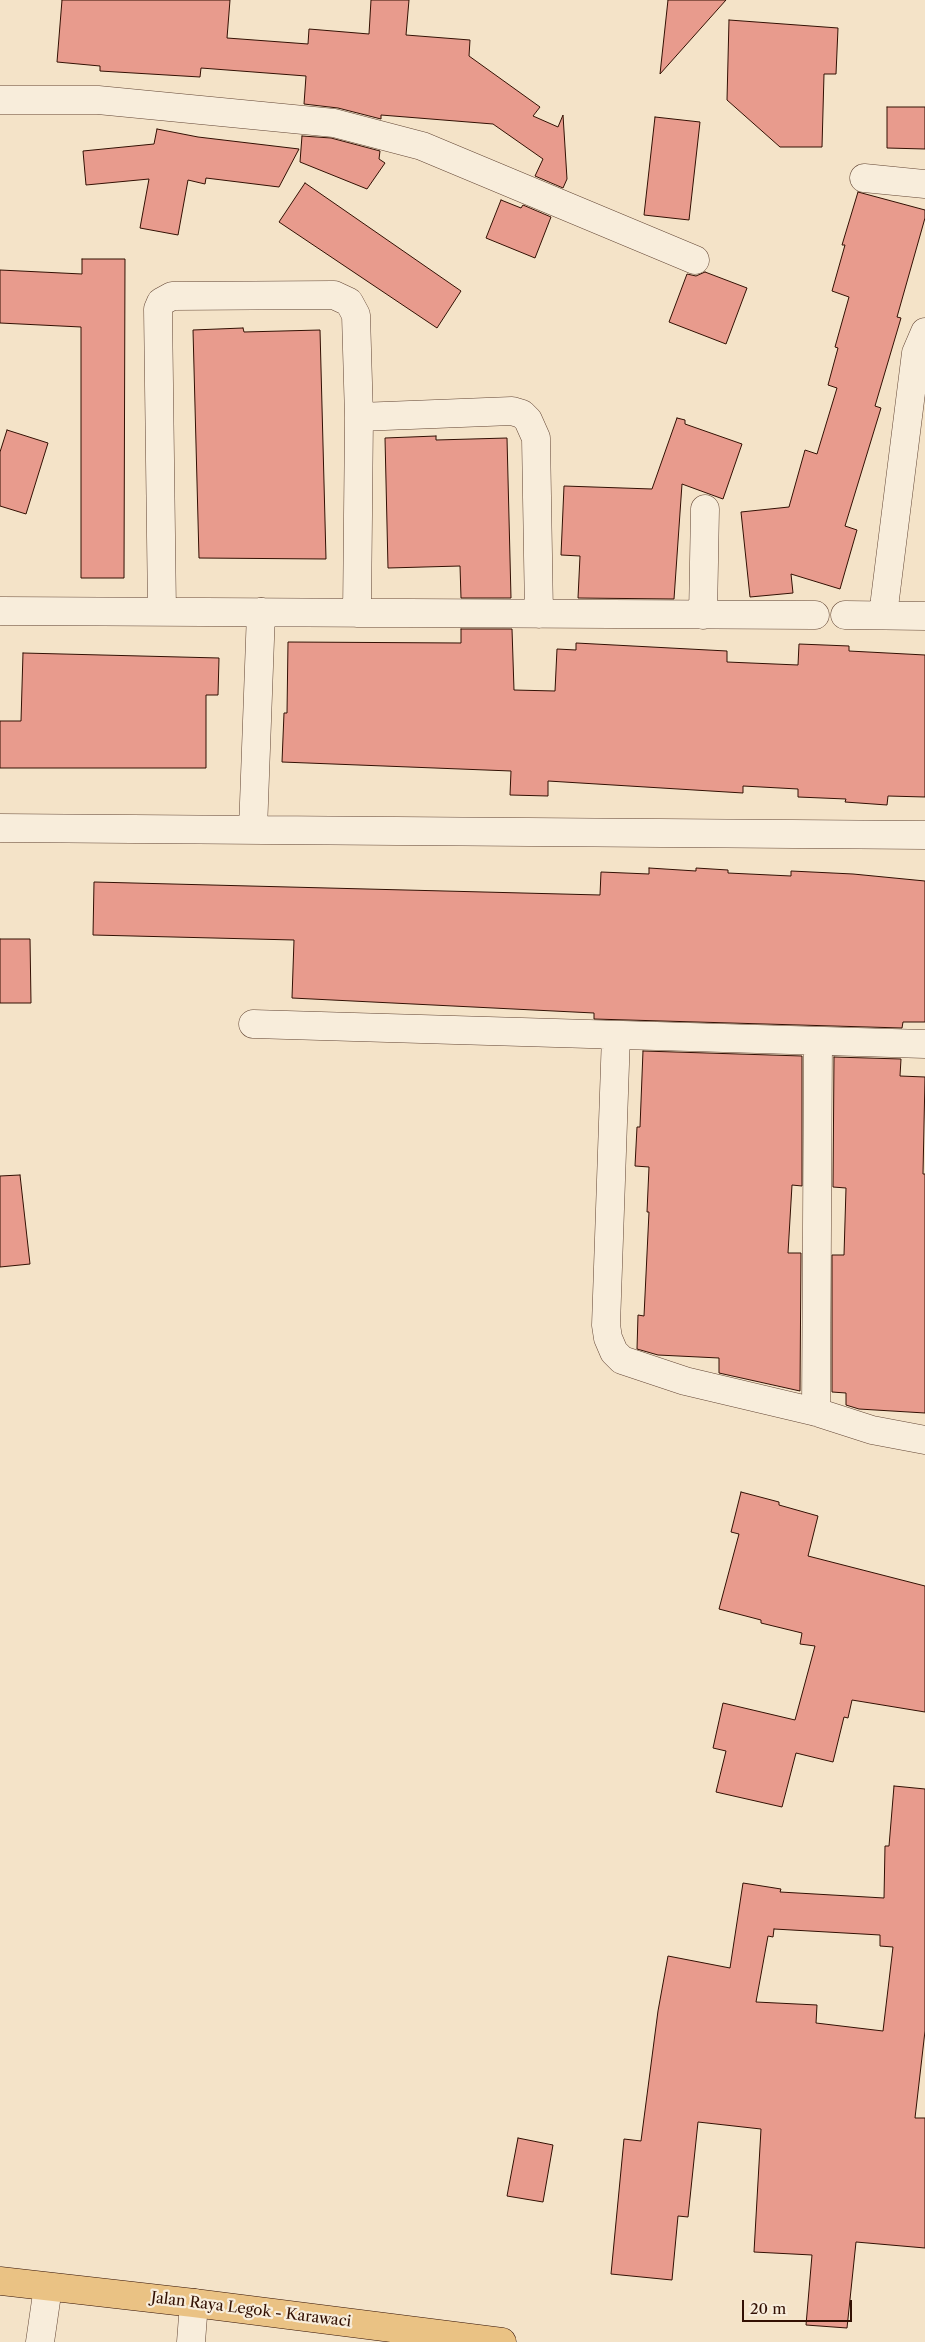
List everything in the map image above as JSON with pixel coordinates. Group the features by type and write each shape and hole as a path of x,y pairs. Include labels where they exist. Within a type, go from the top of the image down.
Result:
{"main road":[{"name":"Jalan Raya Legok - Karawaci","path":"0,2280 502,2342"}],"street":[{"path":"0,100 98,100 334,123 422,146 695,260"},
{"path":"864,178 925,184"},
{"path":"162,611 158,309 161,302 172,296 334,295 344,298 353,308 356,315 360,417 356,613"},
{"path":"883,616 916,353 925,332"},
{"path":"360,417 512,411 522,414 528,420 536,438 539,614"},
{"path":"703,615 705,509"},
{"path":"0,611 815,615"},
{"path":"253,830 261,612"},
{"path":"845,615 925,616"},
{"path":"0,828 925,835"},
{"path":"253,1024 925,1044"},
{"path":"616,1034 606,1325 608,1338 614,1352 622,1360 685,1382 816,1412 872,1430 925,1440"},
{"path":"816,1412 818,1041"},
{"path":"40,2342 48,2286"},
{"path":"191,2342 194,2303"}],"building":[{"path":"62,0 230,0 227,38 308,44 309,29 369,34 371,0 409,0 406,35 470,40 469,56 540,107 533,116 558,127 563,115 567,179 563,188 535,176 543,159 493,124 381,115 381,119 338,108 304,104 306,76 201,68 200,77 100,71 100,66 57,62"},
{"path":"668,0 726,0 660,74"},
{"path":"729,20 838,28 836,74 824,74 822,147 780,147 727,100"},
{"path":"887,107 925,107 925,149 887,148"},
{"path":"655,117 700,122 689,220 644,215"},
{"path":"157,129 198,137 299,149 279,187 206,178 205,184 188,180 178,235 140,228 149,179 86,185 83,151 154,144"},
{"path":"302,136 331,138 380,151 379,159 385,163 367,189 300,162"},
{"path":"305,183 461,291 437,328 279,222"},
{"path":"858,192 925,210 925,218 897,317 901,318 875,406 881,408 845,526 857,530 840,589 791,574 793,593 750,597 741,512 789,507 805,450 817,454 837,388 828,385 838,348 835,347 849,297 832,291 845,245 842,245"},
{"path":"501,200 521,208 523,205 551,217 535,258 486,238"},
{"path":"82,259 125,259 124,578 81,578 81,327 0,323 0,270 82,274"},
{"path":"705,272 747,288 726,344 669,322 687,274 696,276"},
{"path":"243,328 244,332 320,330 326,559 199,558 193,330"},
{"path":"677,418 685,420 685,424 742,444 723,499 682,484 674,599 578,598 580,556 561,555 564,486 652,489"},
{"path":"7,430 48,443 26,514 0,506 0,452"},
{"path":"436,436 436,440 507,438 511,598 461,598 460,566 388,568 385,438"},
{"path":"461,629 512,629 514,690 555,691 557,649 576,650 576,643 727,651 727,662 798,665 799,644 849,646 849,651 925,655 925,797 888,796 887,805 845,802 846,799 798,797 798,789 743,786 743,793 548,781 548,796 510,795 511,771 282,762 284,713 287,713 288,642 461,643"},
{"path":"23,653 219,658 218,695 206,695 206,768 0,768 0,721 21,721"},
{"path":"649,868 696,871 696,868 728,870 728,873 791,876 791,871 853,874 925,881 925,1022 903,1022 902,1028 594,1019 594,1013 292,998 294,940 93,935 94,882 600,895 601,872 649,874"},
{"path":"0,939 30,939 31,1003 0,1003"},
{"path":"643,1051 802,1056 802,1186 792,1185 788,1253 801,1253 800,1391 719,1373 719,1358 658,1355 637,1349 638,1315 644,1316 649,1212 647,1212 649,1167 635,1166 637,1127 640,1127"},
{"path":"834,1057 901,1059 900,1076 925,1077 923,1174 925,1174 925,1413 859,1409 846,1405 846,1393 832,1392 832,1255 844,1255 846,1188 833,1187"},
{"path":"20,1175 30,1264 0,1267 0,1176"},
{"path":"741,1492 779,1502 779,1505 818,1516 808,1556 925,1586 925,1712 852,1700 848,1718 844,1717 833,1762 796,1753 782,1807 716,1792 726,1751 713,1748 723,1703 795,1720 815,1646 800,1644 802,1633 761,1623 761,1620 719,1609 739,1534 731,1532"},
{"path":"894,1786 925,1789 925,2031 915,2118 925,2118 925,2248 856,2242 847,2328 806,2325 812,2255 754,2252 761,2129 698,2122 688,2217 678,2216 672,2280 611,2274 624,2139 641,2141 658,2011 668,1956 730,1968 743,1883 781,1889 780,1892 884,1898 885,1846 889,1846","holes":["774,1929 880,1935 880,1946 893,1947 883,2031 816,2023 817,2005 756,2002 768,1936 773,1937"]},
{"path":"518,2138 553,2145 543,2202 507,2196"}]}
